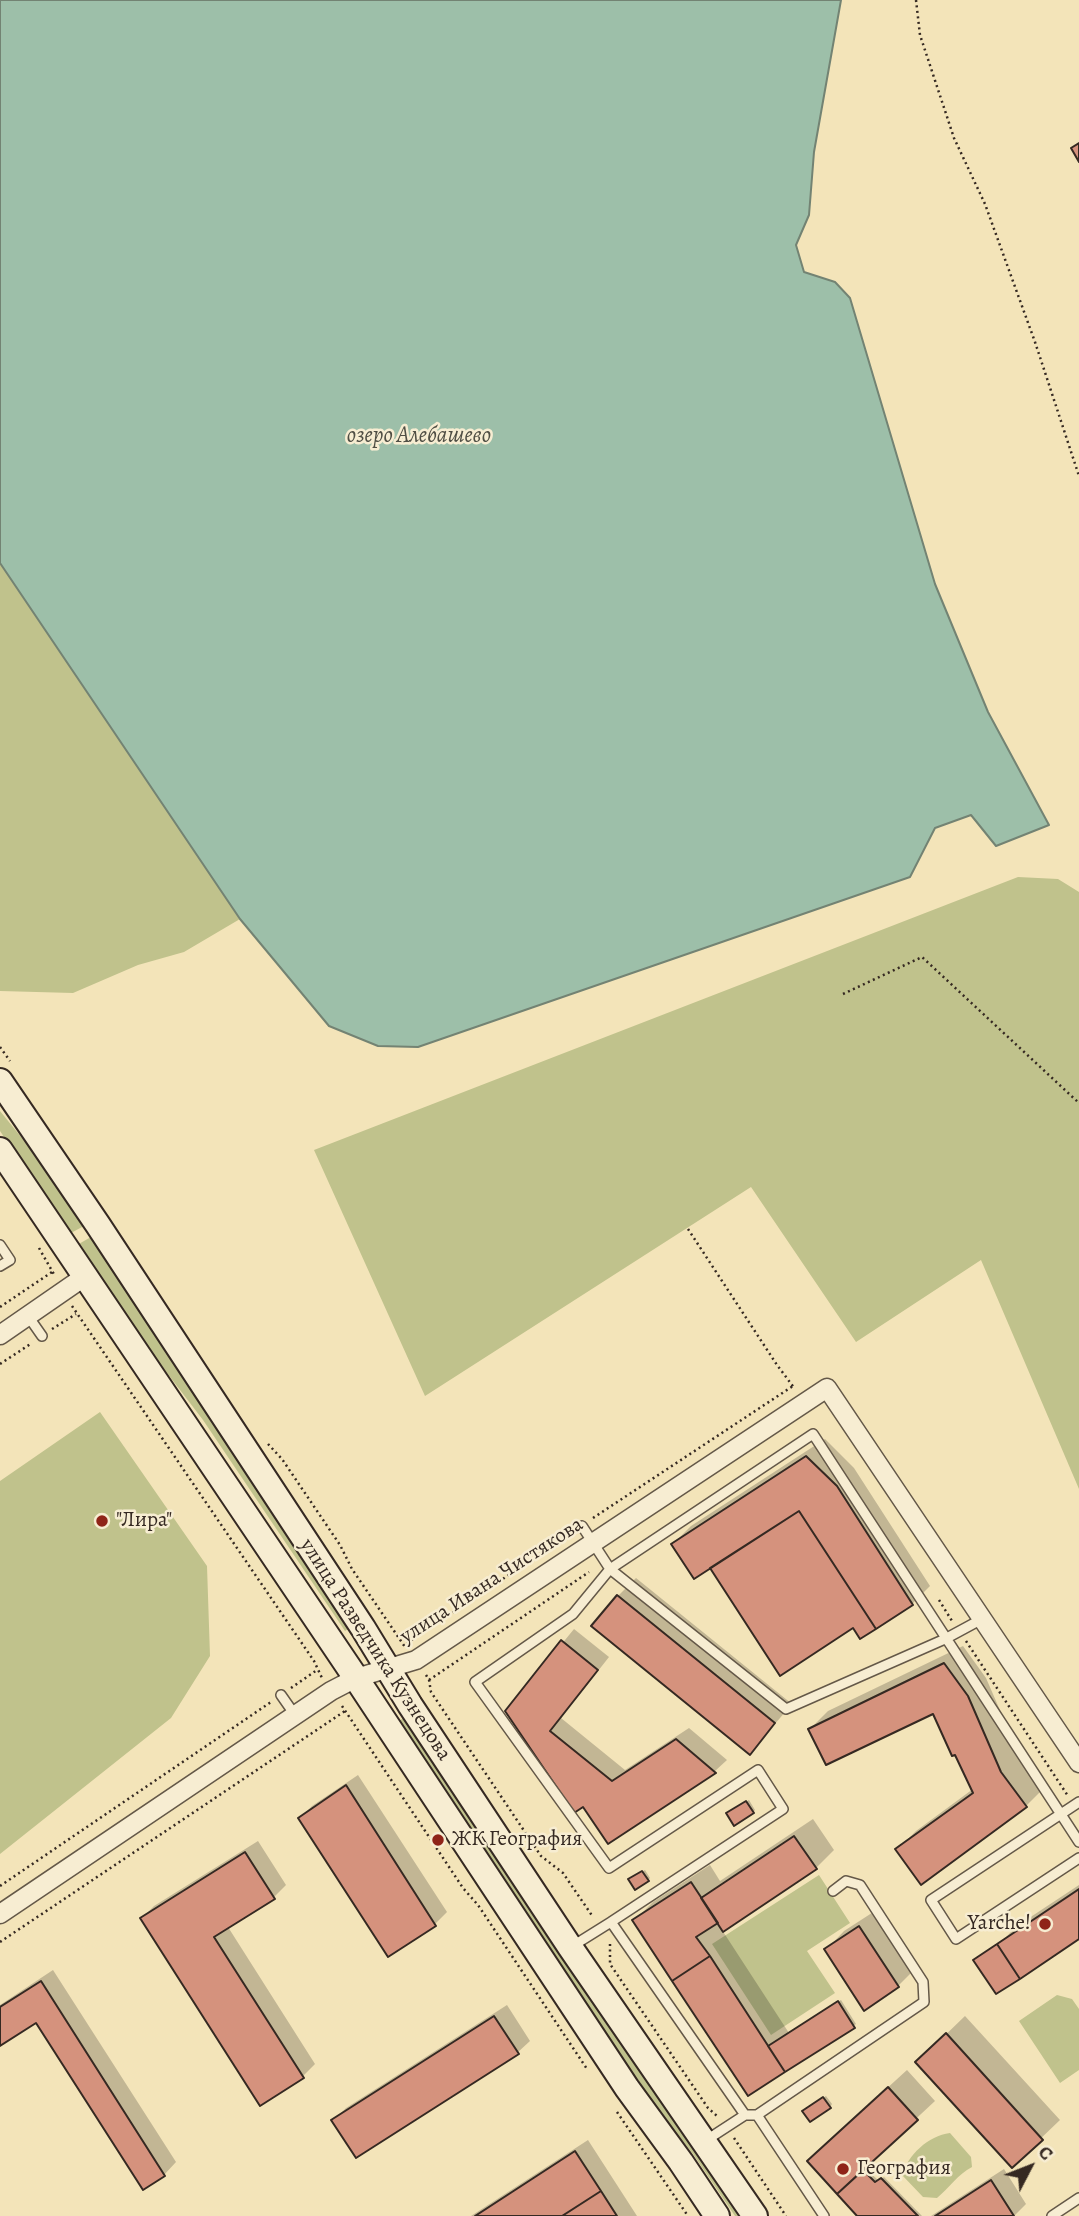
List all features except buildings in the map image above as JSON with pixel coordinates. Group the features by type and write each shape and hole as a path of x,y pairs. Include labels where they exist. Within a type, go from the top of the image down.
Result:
{"main road":[{"name":"улица Разведчика Кузнецова","path":"8,1075 98,1225 363,1628 386,1669 570,1947 755,2216"},
{"name":"улица Разведчика Кузнецова","path":"0,1150 356,1678 620,2077 717,2216"}],"street":[{"path":"0,1335 84,1277"},
{"name":"улица Ивана Чистякова","path":"0,1914 331,1690 356,1678 416,1660 827,1388 982,1619"},
{"path":"982,1619 1079,1763"}],"lane":[{"path":"0,1245 10,1260 0,1266"},
{"path":"28,1316 42,1336"},
{"path":"570,1947 783,1810 758,1770 609,1868 475,1682 573,1614 610,1569 813,1434 1079,1842"},
{"path":"582,1526 610,1569 786,1709 945,1639 982,1619"},
{"path":"281,1695 295,1715"},
{"path":"1079,1802 931,1900 956,1939 1079,1858"},
{"path":"704,2142 745,2115 757,2115 924,2002 923,1982 860,1885 846,1881 833,1891"},
{"path":"611,1922 745,2115"},
{"path":"757,2115 824,2216"},
{"path":"1052,2216 1079,2198"}],"path":[{"path":"916,0 920,35 954,138 985,204 1035,342 1079,476"},
{"path":"843,994 922,957 1079,1102"},
{"path":"0,1047 8,1075"},
{"path":"0,1307 52,1272"},
{"path":"404,1645 793,1385"},
{"path":"262,1437 290,1469 340,1545 352,1569 429,1680 431,1692 541,1856 563,1872 610,1943 610,1964 708,2108 727,2125 786,2216"},
{"path":"0,1886 317,1670"},
{"path":"0,1942 345,1711"}],"shaded area":[{"path":"0,563 240,919 184,952 138,965 73,993 0,991"},
{"path":"1018,877 1058,879 1079,892 1079,1489 981,1260 856,1342 751,1187 425,1396 314,1150"},
{"path":"0,1111 43,1164 84,1226 69,1234 0,1131"},
{"path":"91,1237 351,1627 345,1631 203,1420 128,1322 77,1245"},
{"name":"\"Лира\"","path":"100,1412 207,1566 210,1656 171,1718 0,1854 0,1481"},
{"path":"405,1717 745,2216 735,2216 693,2154 623,2065 396,1723"},
{"path":"819,1875 850,1923 807,1951 835,1993 771,2035 712,1944"},
{"path":"1057,1995 1072,1999 1079,2009 1079,2070 1060,2083 1019,2021"},
{"path":"950,2133 971,2157 972,2167 937,2198 923,2197 902,2175 909,2160 920,2148 934,2138"}],"water":[{"name":"озеро Алебашево","path":"0,0 841,0 814,152 809,215 796,245 804,272 835,282 850,298 935,584 988,712 1049,825 996,846 971,815 935,828 910,877 418,1047 378,1046 329,1026 240,919 0,563"}],"place":[{"name":"\"Лира\"","path":"102,1521"},
{"name":"ЖК География","path":"438,1840"},
{"name":"Yarche!","path":"1045,1924"},
{"name":"География","path":"843,2169"}]}
